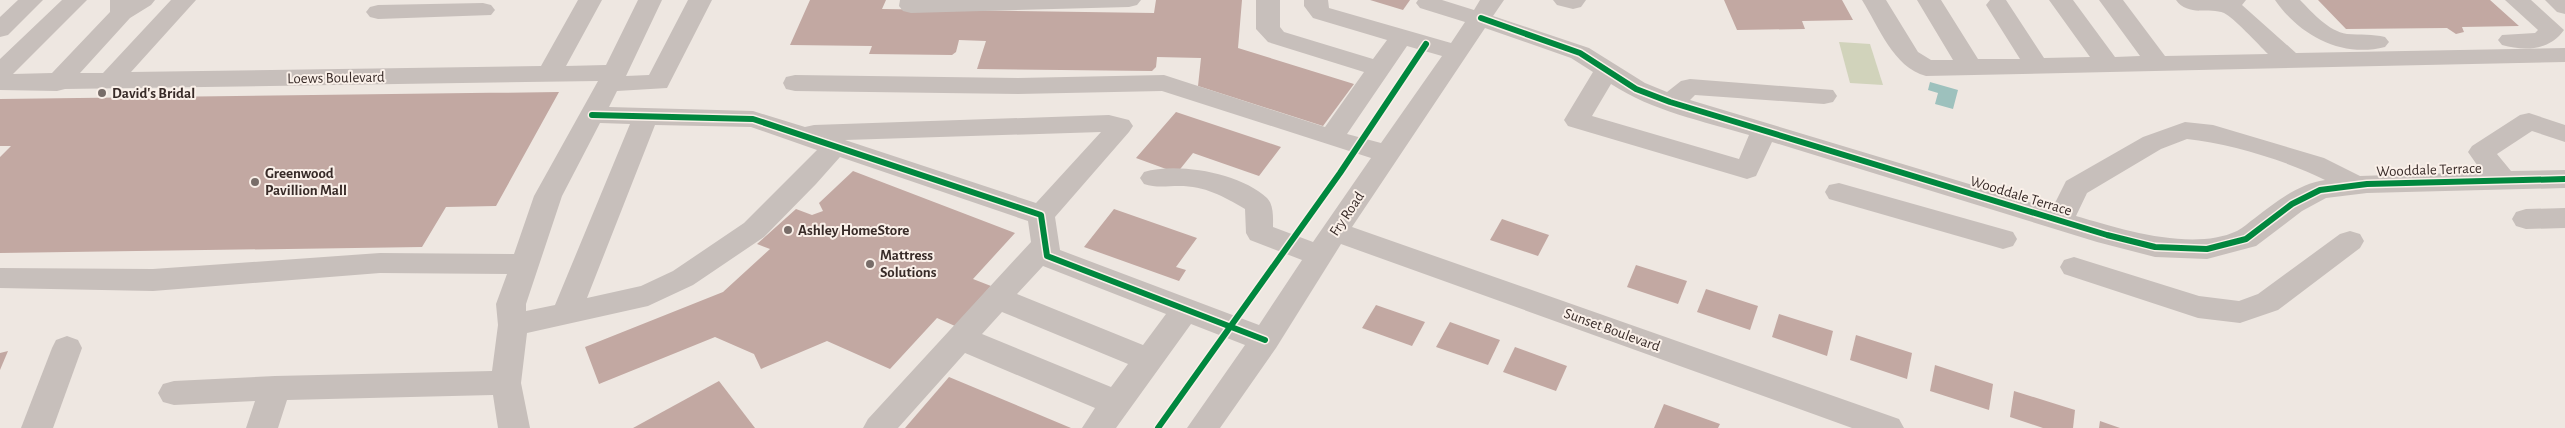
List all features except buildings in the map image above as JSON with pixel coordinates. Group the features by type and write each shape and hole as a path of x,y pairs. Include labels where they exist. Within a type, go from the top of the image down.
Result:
{"street":[{"path":"0,30 31,0"},
{"path":"0,73 75,0"},
{"path":"57,83 122,7 144,0"},
{"path":"108,82 184,0"},
{"path":"549,74 590,0"},
{"path":"514,428 506,383 513,325 511,304 548,196 612,79 650,0"},
{"name":"Loews Boulevard","path":"0,82 57,83 549,74 658,82 700,0"},
{"path":"912,0 911,6 1129,0"},
{"path":"1268,0 1268,29 1276,38 1380,69"},
{"path":"1316,0 1316,6 1321,14 1458,53"},
{"name":"Wooddale Terrace","path":"1430,0 1428,3 1487,9 1580,53 1636,89 1670,102 2060,221 2154,247 2208,249 2246,239 2292,204 2320,190 2356,185 2565,179"},
{"path":"1565,0 1573,2 1574,0"},
{"path":"1874,0 1909,58 1926,68 2565,55"},
{"path":"1929,0 1970,67"},
{"path":"2062,0 2108,64"},
{"path":"2111,0 2158,63"},
{"path":"2188,0 2203,6 2232,3 2289,60"},
{"path":"2286,0 2319,33 2348,42 2541,40 2552,30 2517,0"},
{"path":"2557,0 2565,7"},
{"path":"1998,5 2036,65"},
{"name":"Fry Road","path":"1203,428 1265,340 1335,231 1487,9"},
{"path":"378,12 483,10"},
{"path":"1331,138 1401,38"},
{"path":"1607,70 1577,120 1747,170 1764,131"},
{"path":"795,83 1018,86 1164,83 1331,138 1388,154"},
{"path":"1670,102 1690,87 1824,96"},
{"path":"592,115 753,119 1041,214"},
{"path":"566,314 646,116"},
{"path":"2503,180 2481,152 2529,121 2565,134"},
{"path":"797,134 1109,123 1120,126 1041,214"},
{"path":"2060,221 2076,187 2152,143 2184,130 2213,133 2315,164 2356,185"},
{"path":"513,325 648,295 682,278 754,230 807,178 835,146"},
{"path":"1153,178 1181,177 1226,185 1258,204 1260,233 1320,256"},
{"path":"1920,215 1930,181"},
{"path":"1839,192 2002,239"},
{"path":"1041,214 1047,256 1265,340"},
{"path":"2526,219 2565,218"},
{"name":"Sunset Boulevard","path":"1335,231 1888,428"},
{"path":"2101,276 2107,235"},
{"path":"2074,267 2198,307 2240,312 2268,302 2350,241"},
{"path":"879,428 1046,244"},
{"path":"0,278 152,280 230,276 288,269 380,263 525,264"},
{"path":"997,298 1148,360"},
{"path":"1098,428 1186,310"},
{"path":"960,338 1116,403"},
{"path":"37,428 67,348"},
{"path":"174,393 275,388 506,383"},
{"path":"262,428 275,388"}],"green space":[{"path":"1839,42 1870,44 1883,85 1850,83"}],"water":[{"path":"1930,82 1958,90 1953,109 1935,104 1938,93 1928,90"}],"cycle path":[{"path":"1481,18 1580,53 1636,89 1670,102 2107,235 2155,247 2207,249 2246,239 2292,204 2320,190 2367,184 2565,179"},
{"path":"1158,428 1340,173 1426,44"},
{"path":"592,115 753,119 1041,215 1047,256 1265,340"}],"place":[{"name":"David's Bridal","path":"102,93"},
{"name":"Greenwood Pavillion Mall","path":"255,182"},
{"name":"Ashley HomeStore","path":"788,230"},
{"name":"Mattress Solutions","path":"870,264"}]}
